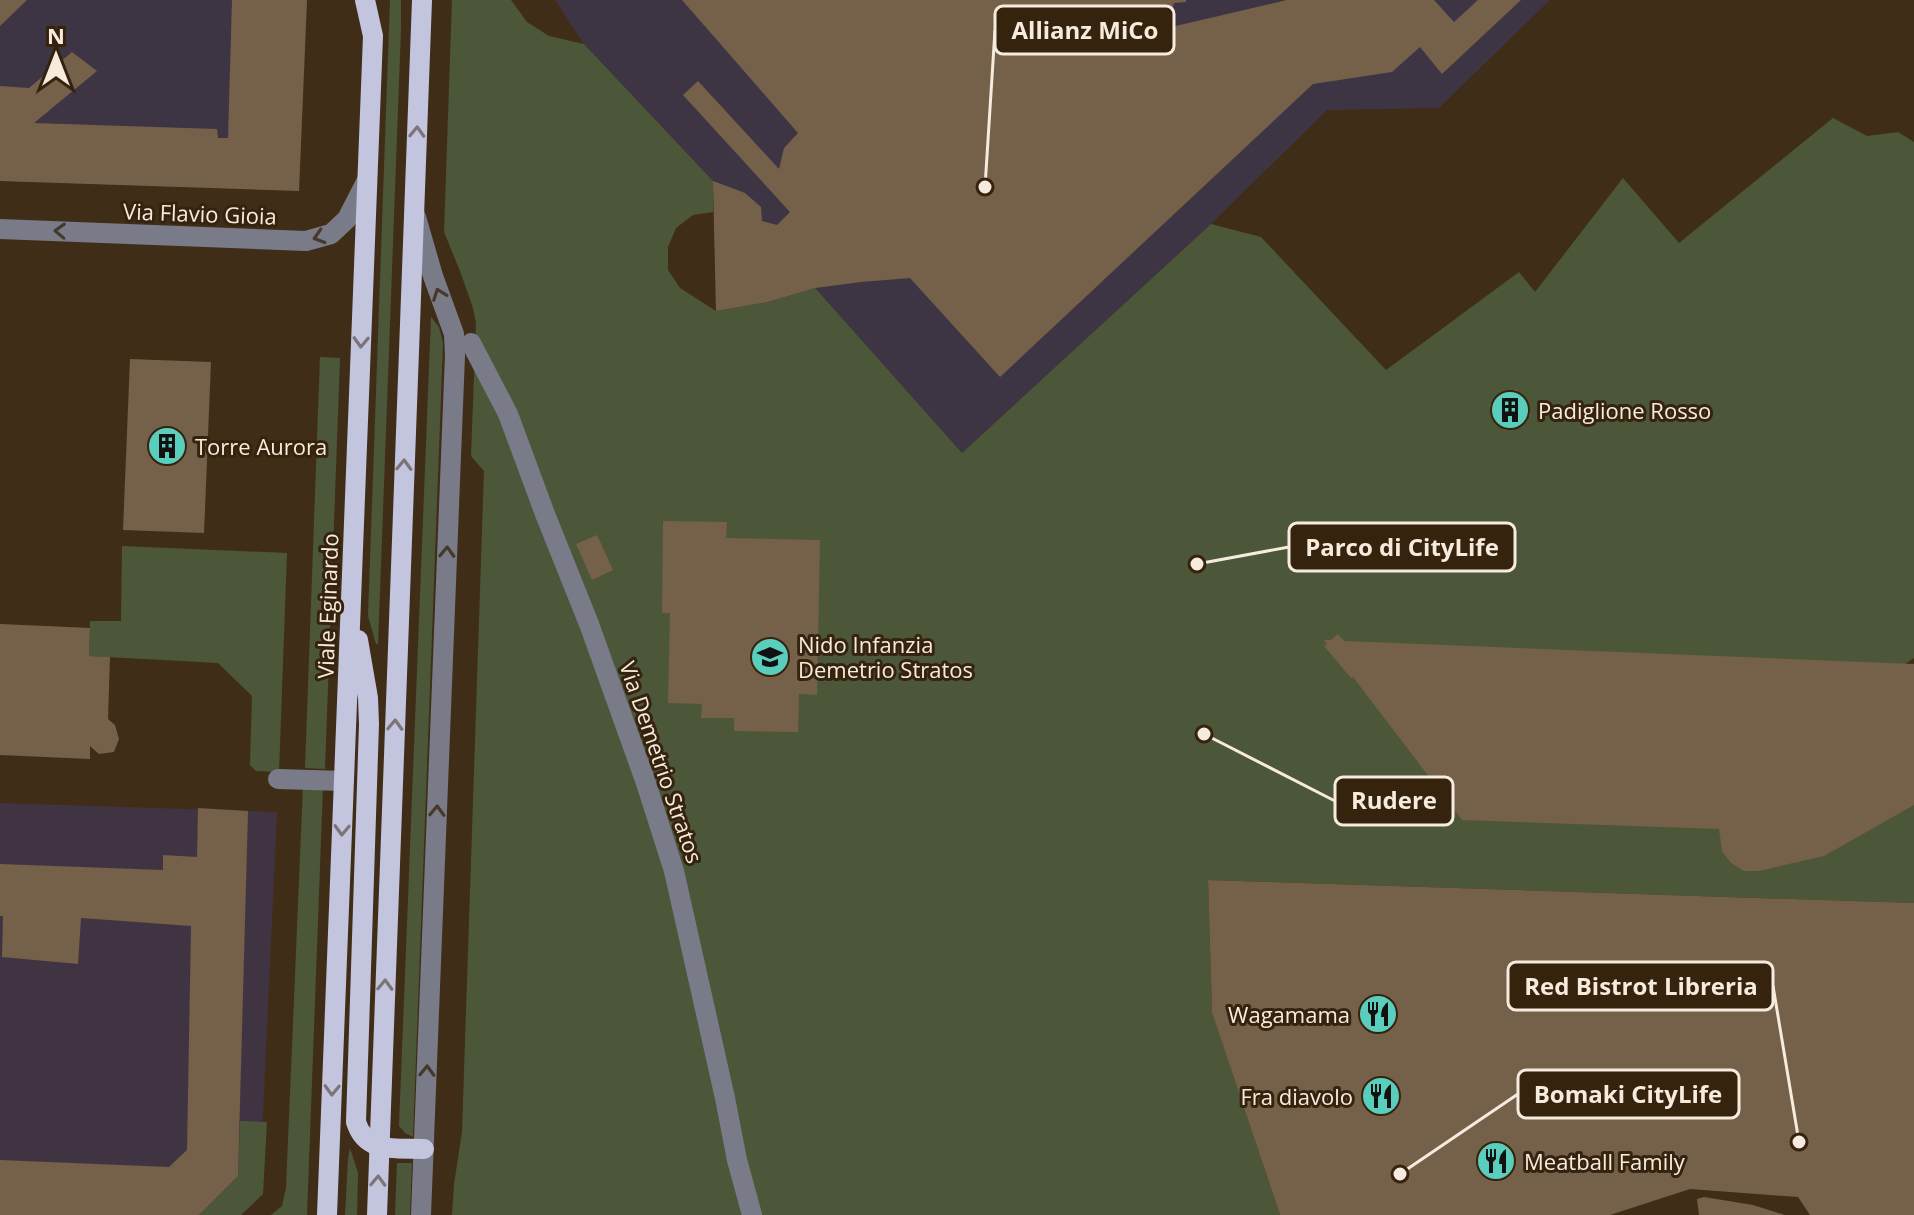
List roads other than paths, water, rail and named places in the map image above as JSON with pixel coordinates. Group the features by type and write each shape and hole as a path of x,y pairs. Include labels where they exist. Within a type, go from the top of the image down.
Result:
{"main road":[{"name":"Viale Eginardo","path":"327,1215 373,36 365,0"},
{"path":"377,1215 422,0"},
{"path":"352,584 353,611 369,716 356,1122 366,1140 380,1146 424,1149"}],"street":[{"name":"Via Flavio Gioia","path":"0,229 306,241 331,234 347,219 367,180"},
{"path":"414,210 454,334 455,355 421,1215"},
{"name":"Via Demetrio Stratos","path":"471,343 508,414 593,634 665,842 752,1215"},
{"path":"278,779 344,781"}],"place":[{"name":"Allianz MiCo","path":"985,187"},
{"name":"Padiglione Rosso","path":"1510,410"},
{"name":"Torre Aurora","path":"167,446"},
{"name":"Parco di CityLife","path":"1197,564"},
{"name":"Nido Infanzia Demetrio Stratos","path":"770,657"},
{"name":"Rudere","path":"1204,734"},
{"name":"Wagamama","path":"1378,1014"},
{"name":"Fra diavolo","path":"1381,1096"},
{"name":"Red Bistrot Libreria","path":"1799,1142"},
{"name":"Meatball Family","path":"1496,1161"},
{"name":"Bomaki CityLife","path":"1400,1174"}]}
